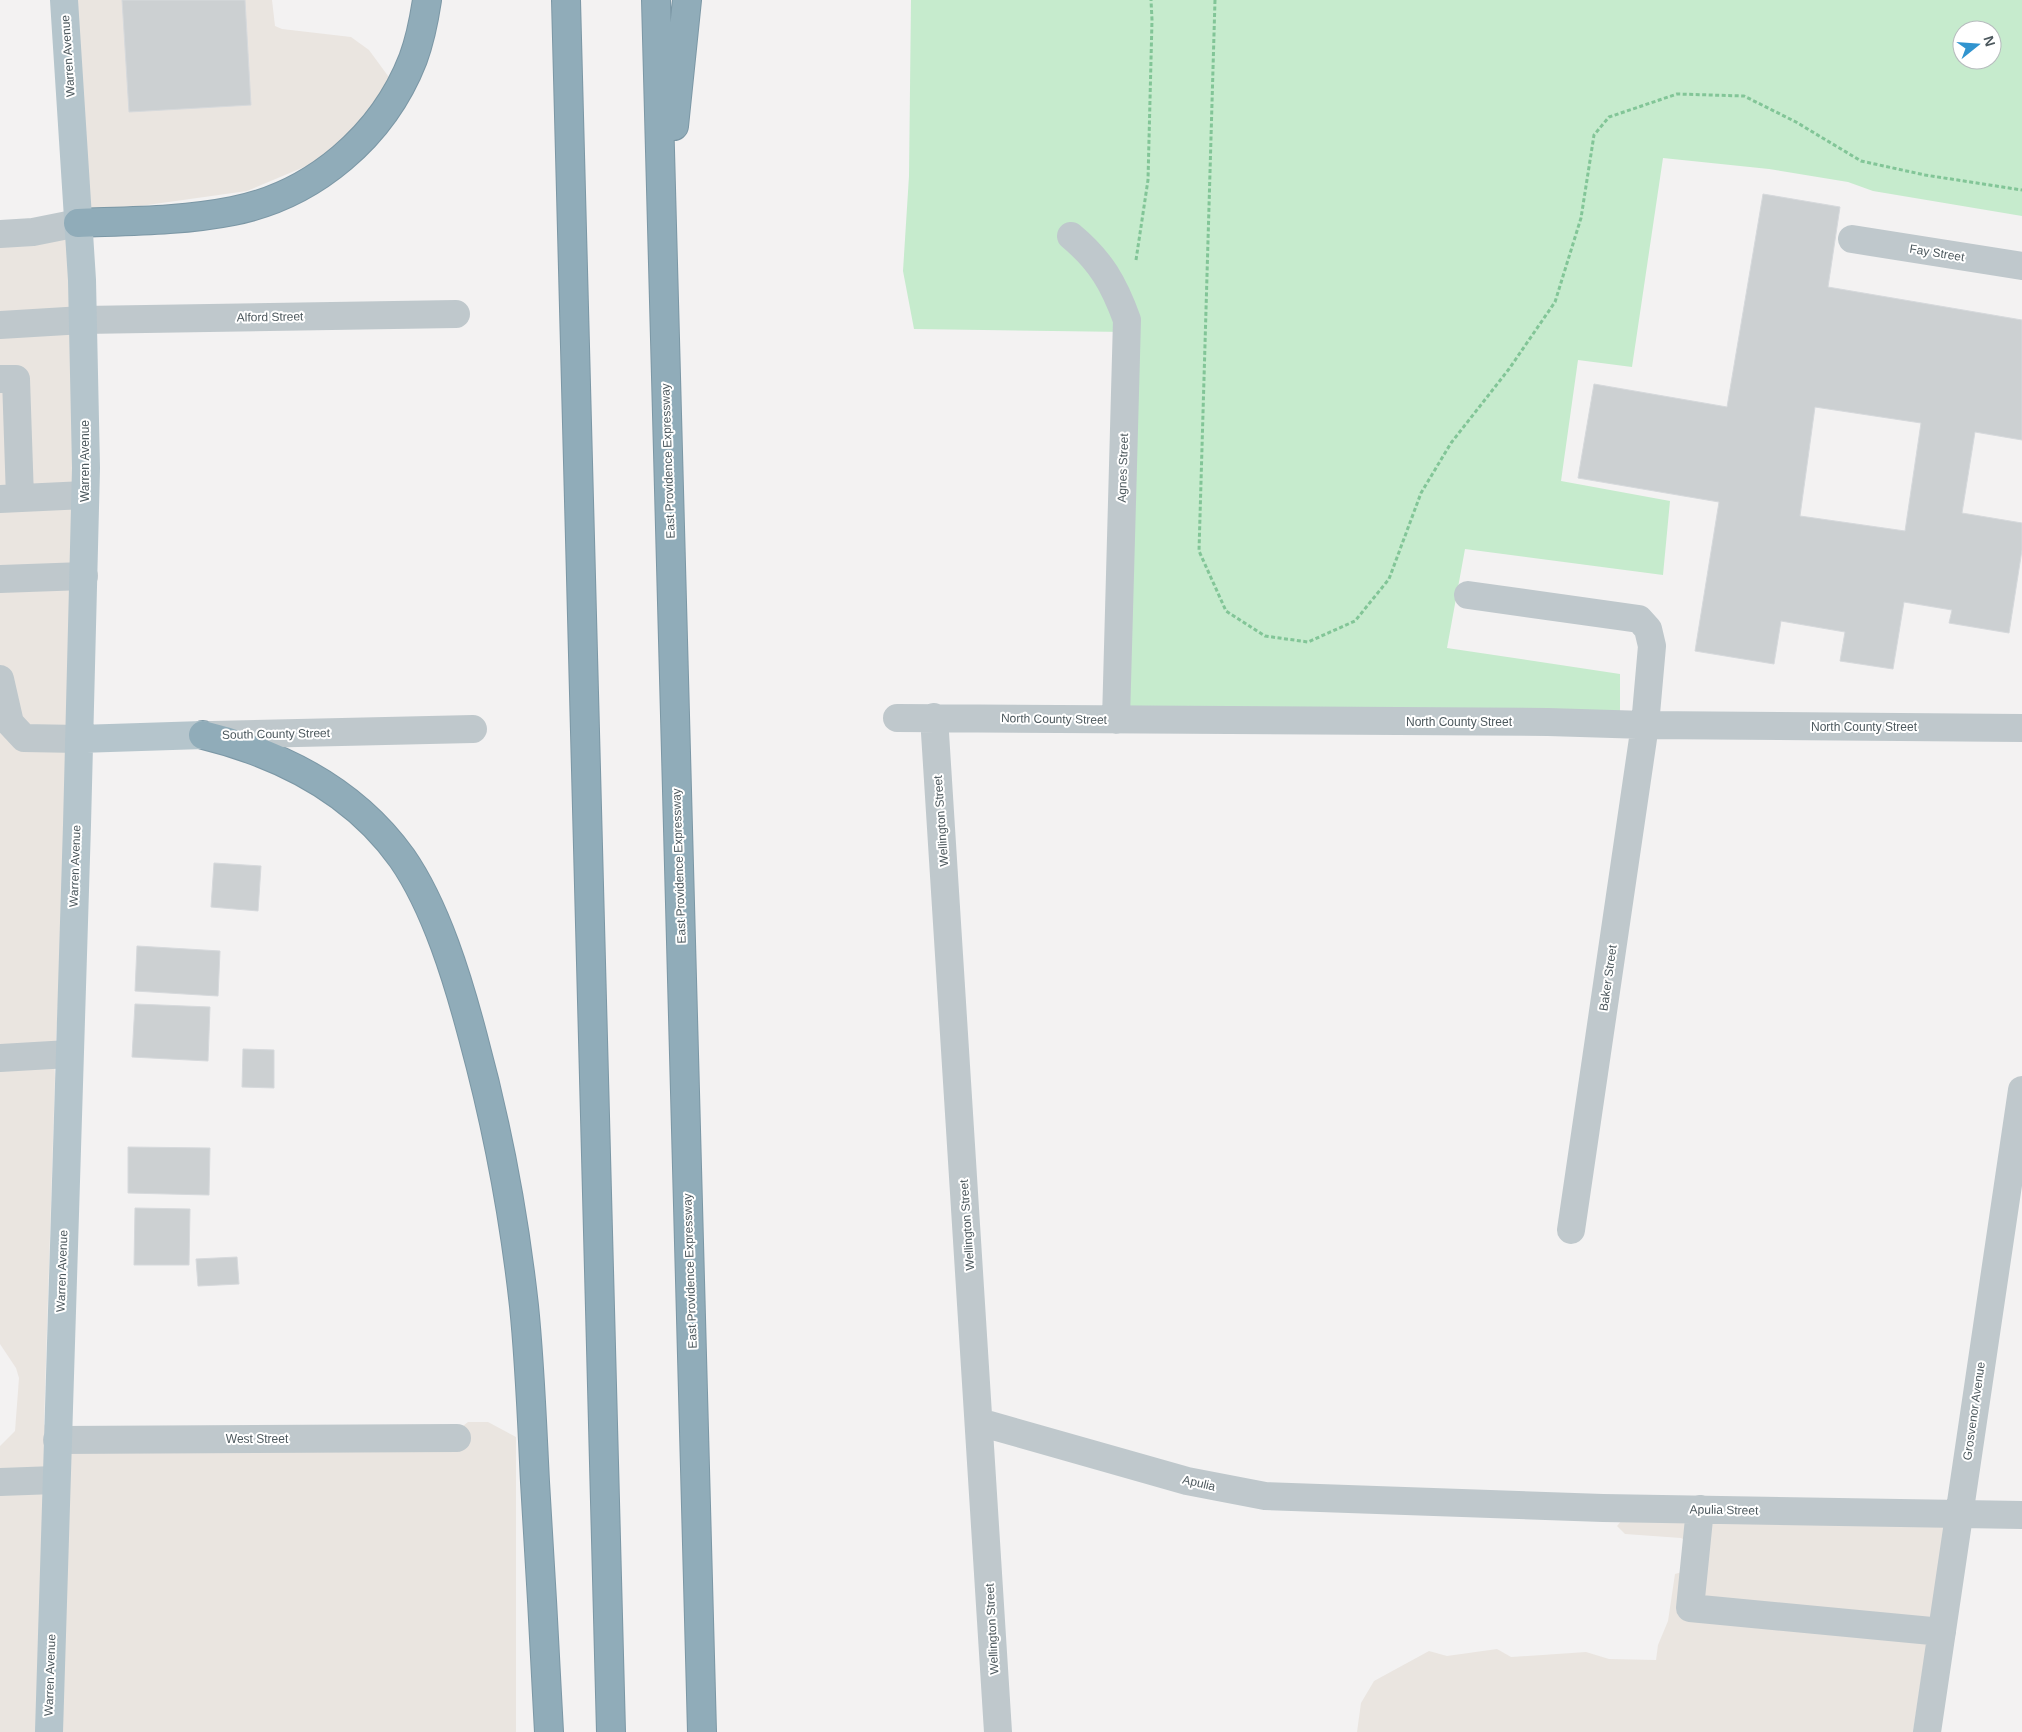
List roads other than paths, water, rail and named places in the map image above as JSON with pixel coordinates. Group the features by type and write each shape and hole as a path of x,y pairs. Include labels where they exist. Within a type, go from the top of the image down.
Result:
{"highway":[{"path":"78,223 170,218 233,211 262,204 315,179 341,160 364,138 400,87 414,58 428,0"},
{"path":"566,0 611,1732"},
{"name":"East Providence Expressway","path":"656,0 702,1732"},
{"path":"662,237 687,0"},
{"path":"203,735 252,748 306,772 334,790 359,811 392,846 418,886 432,915 457,983 488,1093 511,1212 524,1304 548,1732"}],"main road":[{"name":"Warren Avenue","path":"49,1732 84,576 86,395 78,223 64,0"},
{"name":"South County Street","path":"79,739 203,735"}],"street":[{"path":"0,234 32,232 78,223"},
{"name":"Agnes Street","path":"1071,236 1090,252 1116,290 1127,320 1116,720"},
{"name":"Fay Street","path":"1852,239 2022,266"},
{"name":"Alford Street","path":"0,325 83,320 456,314"},
{"path":"0,379 16,379 10,499 85,495"},
{"path":"0,580 84,576"},
{"name":"Baker Street","path":"1468,595 1639,619 1648,629 1652,646 1645,725 1571,1230"},
{"path":"0,679 10,724 24,738 79,739"},
{"name":"North County Street","path":"897,718 1548,722 1645,725 2022,728"},
{"name":"Wellington Street","path":"934,718 998,1732"},
{"name":"South County Street","path":"203,735 474,729"},
{"path":"0,1058 69,1054"},
{"name":"Grosvenor Avenue","path":"1927,1732 2022,1090"},
{"name":"Apulia","path":"979,1422 1187,1480 1265,1496 1426,1502"},
{"name":"West Street","path":"57,1440 457,1438"},
{"path":"0,1482 56,1480"},
{"name":"Apulia Street","path":"1426,1502 1603,1508 2022,1515"},
{"path":"1700,1509 1690,1608 1942,1632"}]}
